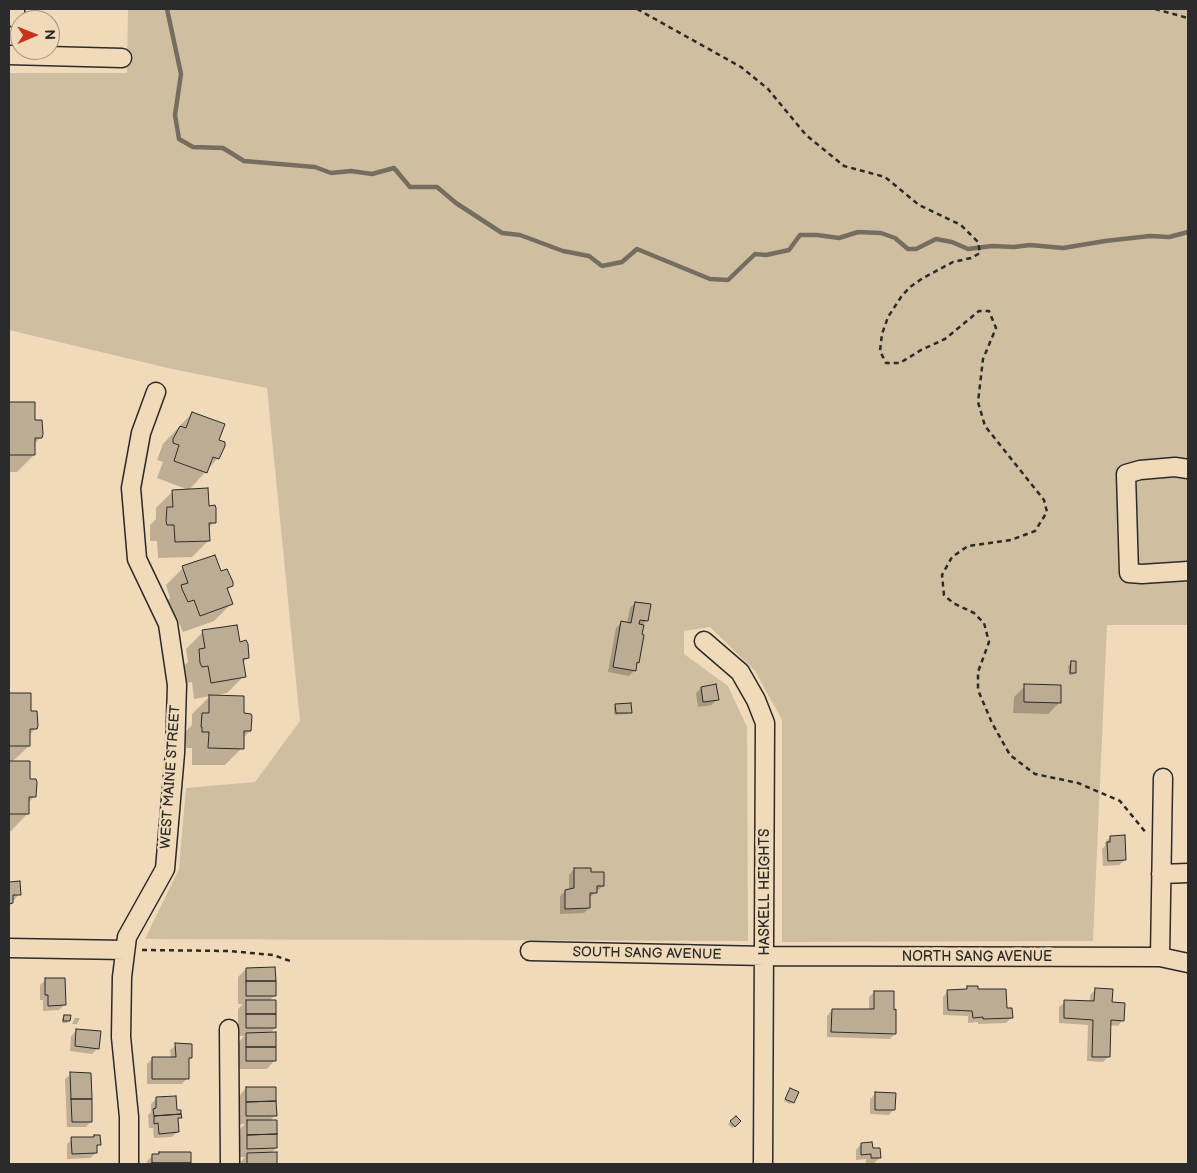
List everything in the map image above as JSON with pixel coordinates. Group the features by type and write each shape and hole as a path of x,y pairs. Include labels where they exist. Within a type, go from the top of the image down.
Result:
{"street":[{"path":"9,55 122,58"},
{"name":"WEST MAINE STREET","path":"129,1164 129,1117 121,1038 122,977 127,937 164,869 175,753 178,685 168,624 137,560 131,488 140,433 156,392"},
{"path":"1188,469 1175,467 1140,470 1126,474 1129,573 1188,571"},
{"name":"HASKELL HEIGHTS","path":"704,641 740,672 756,700 765,724 763,1164"},
{"path":"1160,957 1163,778"},
{"path":"1161,874 1188,874"},
{"path":"9,948 125,950"},
{"name":"SOUTH SANG AVENUE","path":"530,951 764,956"},
{"name":"NORTH SANG AVENUE","path":"764,956 1160,957 1188,963"},
{"path":"229,1029 230,1164"}],"path":[{"path":"637,9 741,67 768,89 806,135 844,166 885,177 920,205 961,225 978,242 980,253 971,258 953,262 923,278 910,287 901,297 888,317 882,334 880,351 886,364 900,364 921,350 945,339 979,311 989,312 996,328 983,359 978,402 980,410 985,426 1044,500 1047,512 1035,531 1011,540 968,546 952,557 942,575 944,594 953,603 974,613 984,624 989,642 978,672 978,690 992,723 1010,755 1035,774 1078,783 1120,801 1148,835"},
{"path":"1155,9 1188,18"},
{"path":"125,950 229,951 273,955 293,962"}],"shaded area":[{"path":"128,9 1188,9 1188,625 1107,625 1093,941 782,942 782,720 755,671 710,627 684,631 684,654 728,686 747,727 748,941 145,939 179,869 186,788 255,782 300,721 267,388 172,369 9,330 9,73 127,73"}],"building":[{"path":"9,402 35,402 35,420 42,420 43,434 42,438 35,438 35,455 9,455"},
{"path":"192,412 225,424 219,440 225,442 225,446 219,459 213,457 207,473 174,461 179,445 173,443 173,439 180,426 186,428"},
{"path":"208,488 209,506 215,505 216,508 216,523 209,523 210,541 175,542 174,525 167,525 166,521 167,507 173,507 172,490"},
{"path":"215,555 221,571 227,569 233,582 233,586 227,588 233,604 200,616 194,600 188,602 182,589 181,585 188,583 182,566"},
{"path":"635,602 651,604 648,621 640,620 639,624 644,625 642,634 644,635 636,671 613,667 621,621 631,623"},
{"path":"237,625 240,642 246,640 248,644 249,658 243,659 246,677 211,683 208,666 202,667 200,663 199,649 205,648 202,630"},
{"path":"1071,661 1076,661 1076,673 1070,673"},
{"path":"716,684 719,700 703,702 701,687"},
{"path":"1024,684 1061,685 1061,703 1024,702"},
{"path":"9,693 31,693 31,711 37,711 38,726 37,729 30,729 30,746 9,746"},
{"path":"209,695 244,696 244,713 251,714 252,716 251,731 244,731 244,749 208,748 209,732 202,732 201,727 202,713 209,713"},
{"path":"631,703 632,713 616,713 615,704"},
{"path":"9,761 30,761 30,779 36,779 37,782 36,797 29,797 29,814 9,814"},
{"path":"1125,835 1126,860 1108,861 1107,842 1110,842 1110,836"},
{"path":"574,868 591,868 591,872 604,872 604,886 597,886 597,893 590,893 590,908 565,909 565,890 574,888"},
{"path":"20,881 21,895 13,895 13,903 9,904 9,882"},
{"path":"275,967 276,981 246,981 246,968"},
{"path":"45,978 65,978 66,1005 48,1006 48,995 45,995"},
{"path":"246,981 276,981 276,996 246,996"},
{"path":"967,986 978,986 978,989 1006,989 1007,1008 1012,1008 1013,1018 973,1018 972,1011 948,1010 947,990 967,989"},
{"path":"1095,988 1113,989 1112,1002 1125,1003 1124,1021 1111,1020 1110,1057 1092,1057 1093,1020 1064,1018 1064,1000 1094,1001"},
{"path":"874,991 894,991 896,1034 831,1032 832,1009 874,1009"},
{"path":"246,1000 276,1000 276,1014 246,1014"},
{"path":"246,1014 276,1014 276,1028 246,1028"},
{"path":"64,1015 71,1015 70,1021 63,1021"},
{"path":"76,1029 101,1031 99,1049 75,1046"},
{"path":"276,1032 276,1047 246,1047 246,1033"},
{"path":"175,1043 192,1044 192,1058 189,1058 189,1079 152,1079 152,1057 176,1057"},
{"path":"246,1047 276,1047 276,1061 246,1061"},
{"path":"70,1072 91,1073 92,1099 71,1099"},
{"path":"246,1087 276,1087 276,1101 246,1102"},
{"path":"790,1088 799,1092 794,1103 785,1099"},
{"path":"875,1092 896,1093 895,1110 875,1110"},
{"path":"176,1096 177,1110 181,1110 181,1114 154,1116 153,1109 156,1108 156,1097"},
{"path":"71,1099 92,1099 92,1122 72,1122"},
{"path":"276,1101 277,1116 246,1116 246,1102"},
{"path":"181,1114 182,1118 178,1118 179,1132 159,1134 158,1123 154,1124 154,1116"},
{"path":"736,1116 741,1121 735,1127 730,1121"},
{"path":"247,1120 277,1120 277,1134 247,1135"},
{"path":"277,1134 277,1148 247,1149 247,1135"},
{"path":"94,1135 100,1135 101,1145 97,1145 97,1153 72,1154 71,1137 94,1137"},
{"path":"872,1142 873,1148 880,1148 881,1158 871,1158 871,1154 861,1155 861,1143"},
{"path":"159,1152 191,1152 191,1163 152,1163 152,1154 159,1154"},
{"path":"277,1152 277,1164 247,1164 247,1153"},
{"path":"191,1163 191,1164 152,1164"}],"waterway":[{"path":"167,9 181,74 175,115 179,139 193,147 223,148 244,161 315,167 331,173 351,171 372,174 394,168 410,187 437,187 456,203 502,233 520,235 563,251 589,256 602,266 622,262 637,249 710,279 728,280 755,254 766,255 789,250 800,235 839,238 858,232 881,233 895,238 908,249 916,249 936,239 952,242 968,249 1030,245 1063,248 1150,236 1169,237 1188,232"}]}
